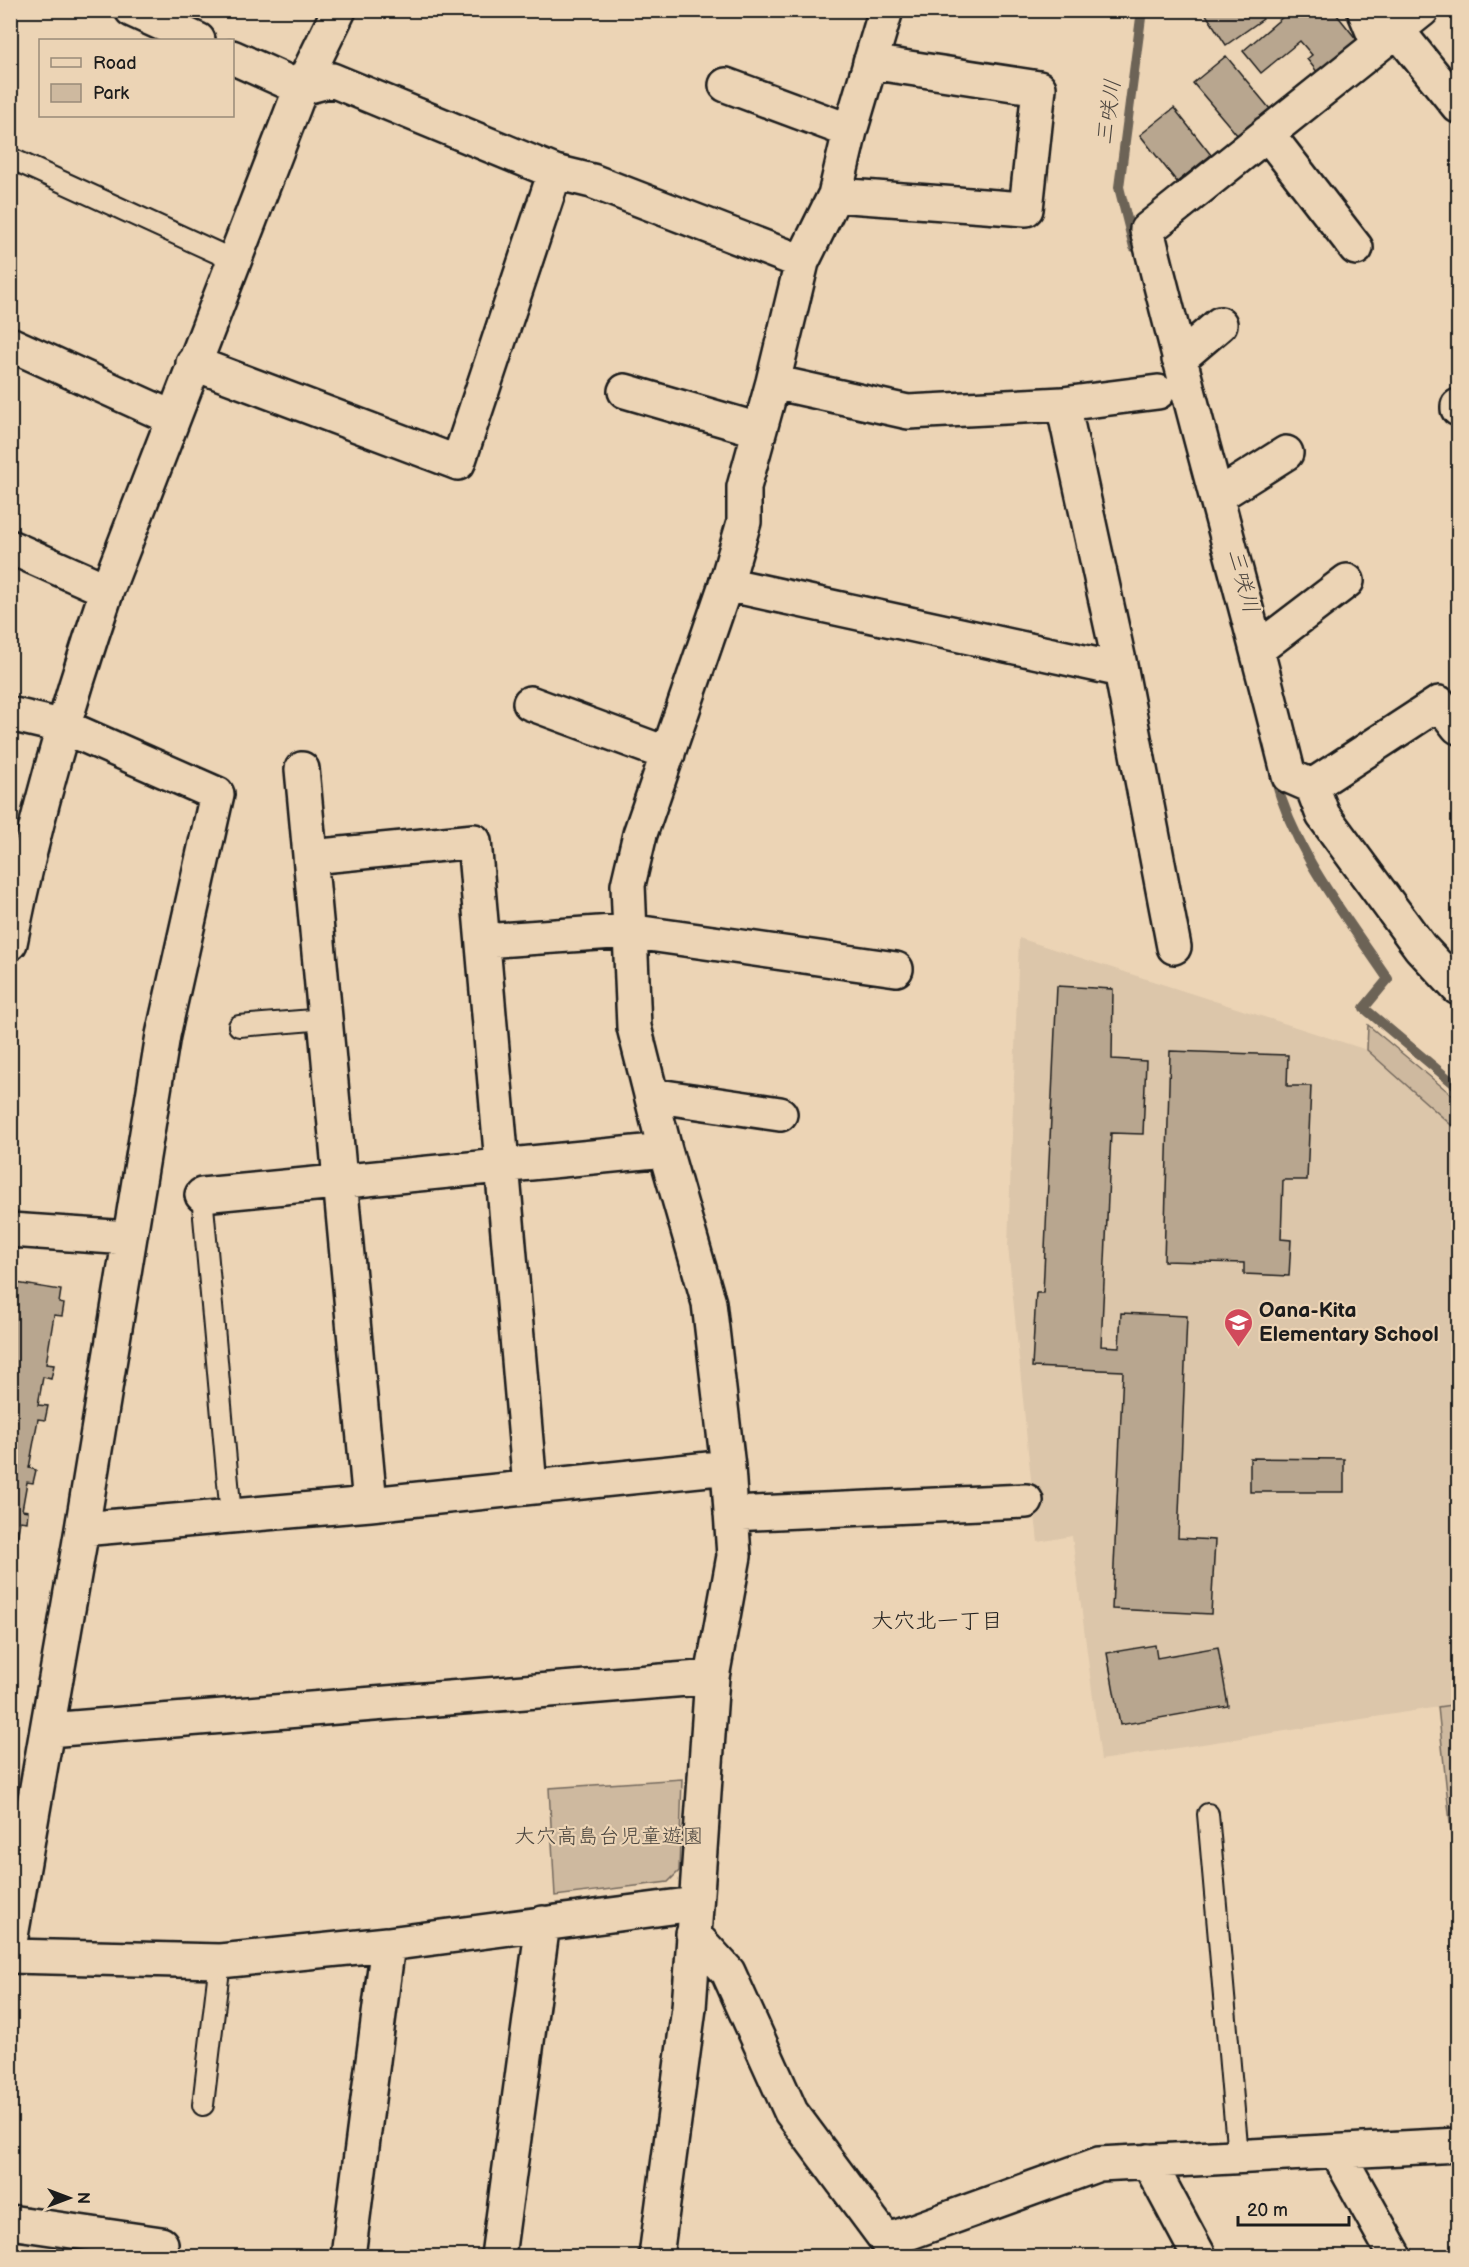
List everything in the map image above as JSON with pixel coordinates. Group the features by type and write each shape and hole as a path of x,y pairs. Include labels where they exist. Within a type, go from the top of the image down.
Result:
{"street":[{"path":"10,943 16,886 85,655 107,590 232,261 301,88 339,10"},
{"path":"657,2256 688,2008 712,1677 734,1556 728,1467 709,1303 665,1150 634,1027 628,931 628,885 640,834 726,584 744,522 744,487 773,382 802,262 835,195 850,131 886,10"},
{"path":"1364,10 1399,28 1458,106"},
{"path":"150,14 196,39"},
{"path":"1399,28 1147,230 1174,382 1216,497 1258,649 1289,776 1312,786 1323,815 1420,947 1458,988"},
{"path":"234,58 301,88 332,80 555,172 592,181 802,262"},
{"path":"835,195 1026,208 1039,88 870,62"},
{"path":"726,86 850,131"},
{"path":"1267,133 1356,248"},
{"path":"193,363 458,463 555,172"},
{"path":"773,382 908,412 1064,404 1174,382 1220,324"},
{"path":"10,344 172,418"},
{"path":"626,391 759,430"},
{"path":"1064,404 1121,670 1174,947"},
{"path":"1216,497 1286,453"},
{"path":"10,547 107,590"},
{"path":"1258,649 1347,581"},
{"path":"726,584 1121,670"},
{"path":"530,703 668,754"},
{"path":"1312,786 1439,703 1458,727"},
{"path":"10,714 65,727 217,794 163,1035 48,1730 18,1858 10,1942"},
{"path":"303,769 370,1504"},
{"path":"310,857 474,841 530,1487"},
{"path":"483,941 628,931 896,969"},
{"path":"651,1095 780,1114"},
{"path":"202,1195 665,1150"},
{"path":"10,1230 129,1239"},
{"path":"82,1528 370,1504 728,1467"},
{"path":"731,1514 1026,1501"},
{"path":"48,1730 712,1677"},
{"path":"10,1956 220,1961 388,1944 543,1923 694,1919"},
{"path":"694,1919 728,1972 791,2112 892,2249 1099,2164 1458,2145"},
{"path":"498,2256 543,1923"},
{"path":"348,2256 388,1944"},
{"path":"1337,2152 1395,2256"},
{"path":"1148,2160 1197,2256"},
{"path":"10,2222 161,2244 160,2256"}],"lane":[{"path":"10,158 232,261"},
{"path":"239,1026 325,1019"},
{"path":"202,1195 231,1516"},
{"path":"1208,1814 1238,2157"},
{"path":"204,2105 220,1961"}],"shaded area":[{"name":"Oana-Kita Elementary School","path":"1019,938 1367,1050 1458,1131 1458,1704 1101,1760 1072,1536 1038,1542 1028,1451 1008,1246"}],"green space":[{"path":"1368,1025 1458,1100 1458,1131 1367,1050"},
{"path":"1458,1704 1458,1899 1438,1707"},
{"name":"大穴高島台児童遊園","path":"682,1779 679,1871 668,1882 555,1896 549,1788"}],"building":[{"path":"1203,10 1258,10 1263,19 1226,45"},
{"path":"1291,10 1333,10 1357,40 1318,73 1307,59 1312,55 1300,41 1261,73 1243,51"},
{"path":"1226,56 1270,109 1238,136 1193,83"},
{"path":"1174,108 1211,155 1177,182 1140,135"},
{"path":"1057,986 1113,989 1112,1059 1146,1061 1143,1134 1111,1133 1101,1346 1119,1347 1121,1313 1187,1316 1178,1538 1215,1540 1211,1614 1112,1609 1123,1371 1032,1367 1036,1293 1043,1293"},
{"path":"1170,1051 1288,1055 1287,1086 1311,1086 1307,1180 1283,1180 1281,1239 1291,1240 1289,1276 1244,1274 1244,1263 1164,1261"},
{"path":"10,1282 61,1290 59,1303 64,1304 62,1316 54,1315 46,1364 54,1365 51,1379 43,1377 38,1405 48,1406 45,1420 38,1419 29,1468 36,1470 33,1483 27,1482 22,1510 28,1511 27,1522 20,1521 12,1570 18,1571 16,1584 10,1583"},
{"path":"1250,1458 1344,1459 1344,1492 1250,1492"},
{"path":"1155,1645 1157,1658 1218,1647 1228,1706 1120,1725 1107,1653"}],"waterway":[{"name":"三咲川","path":"1134,247 1119,187 1142,10"},
{"name":"三咲川","path":"1274,775 1283,804 1307,857 1388,979 1364,1008 1458,1087"}],"place":[{"name":"Oana-Kita Elementary School","path":"1238,1348"}],"district":[{"name":"大穴北一丁目","path":"937,1621"}]}
